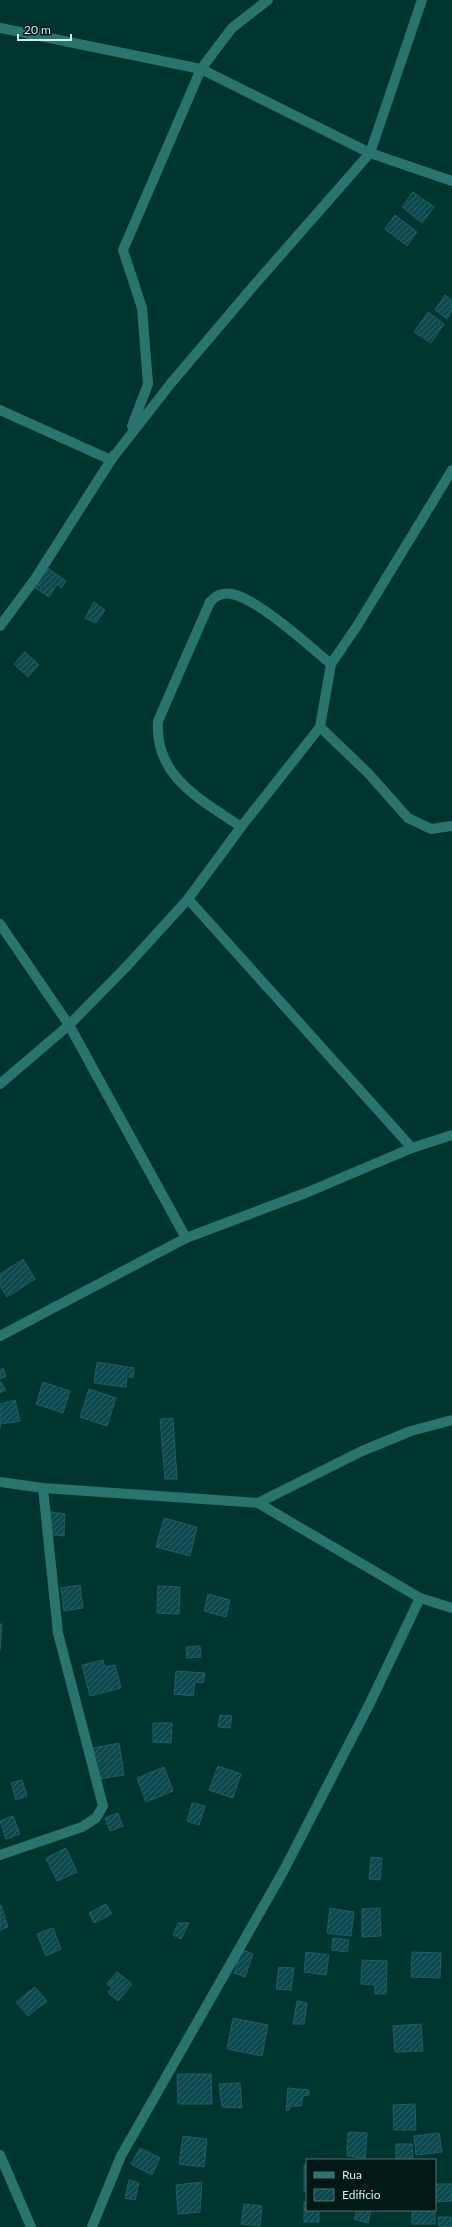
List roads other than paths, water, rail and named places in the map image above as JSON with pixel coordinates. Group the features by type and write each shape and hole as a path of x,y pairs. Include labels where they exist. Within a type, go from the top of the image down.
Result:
{"street":[{"path":"0,626 35,579 136,419 148,384 142,308 123,250 201,69 232,28 268,0"},
{"path":"111,460 172,382 370,153 422,0"},
{"path":"0,28 201,69 370,153 452,181"},
{"path":"0,410 111,460"},
{"path":"0,1084 68,1024 127,966 188,899 241,826 320,727 331,664 357,626 452,470"},
{"path":"241,826 189,791 172,774 162,756 157,738 158,721 210,602 220,594 230,593 254,603 331,664"},
{"path":"320,727 368,773 408,818 431,829 452,826"},
{"path":"188,899 412,1148"},
{"path":"0,924 68,1024 186,1238"},
{"path":"0,1336 186,1238 308,1192 412,1148 452,1135"},
{"path":"258,1503 362,1452 411,1431 452,1420"},
{"path":"0,1482 43,1488 258,1503 420,1598 452,1608"},
{"path":"0,1855 82,1827 96,1818 103,1806 58,1633 43,1488"},
{"path":"92,2227 121,2156 284,1870 369,1705 420,1598"},
{"path":"0,2155 31,2227"}]}
